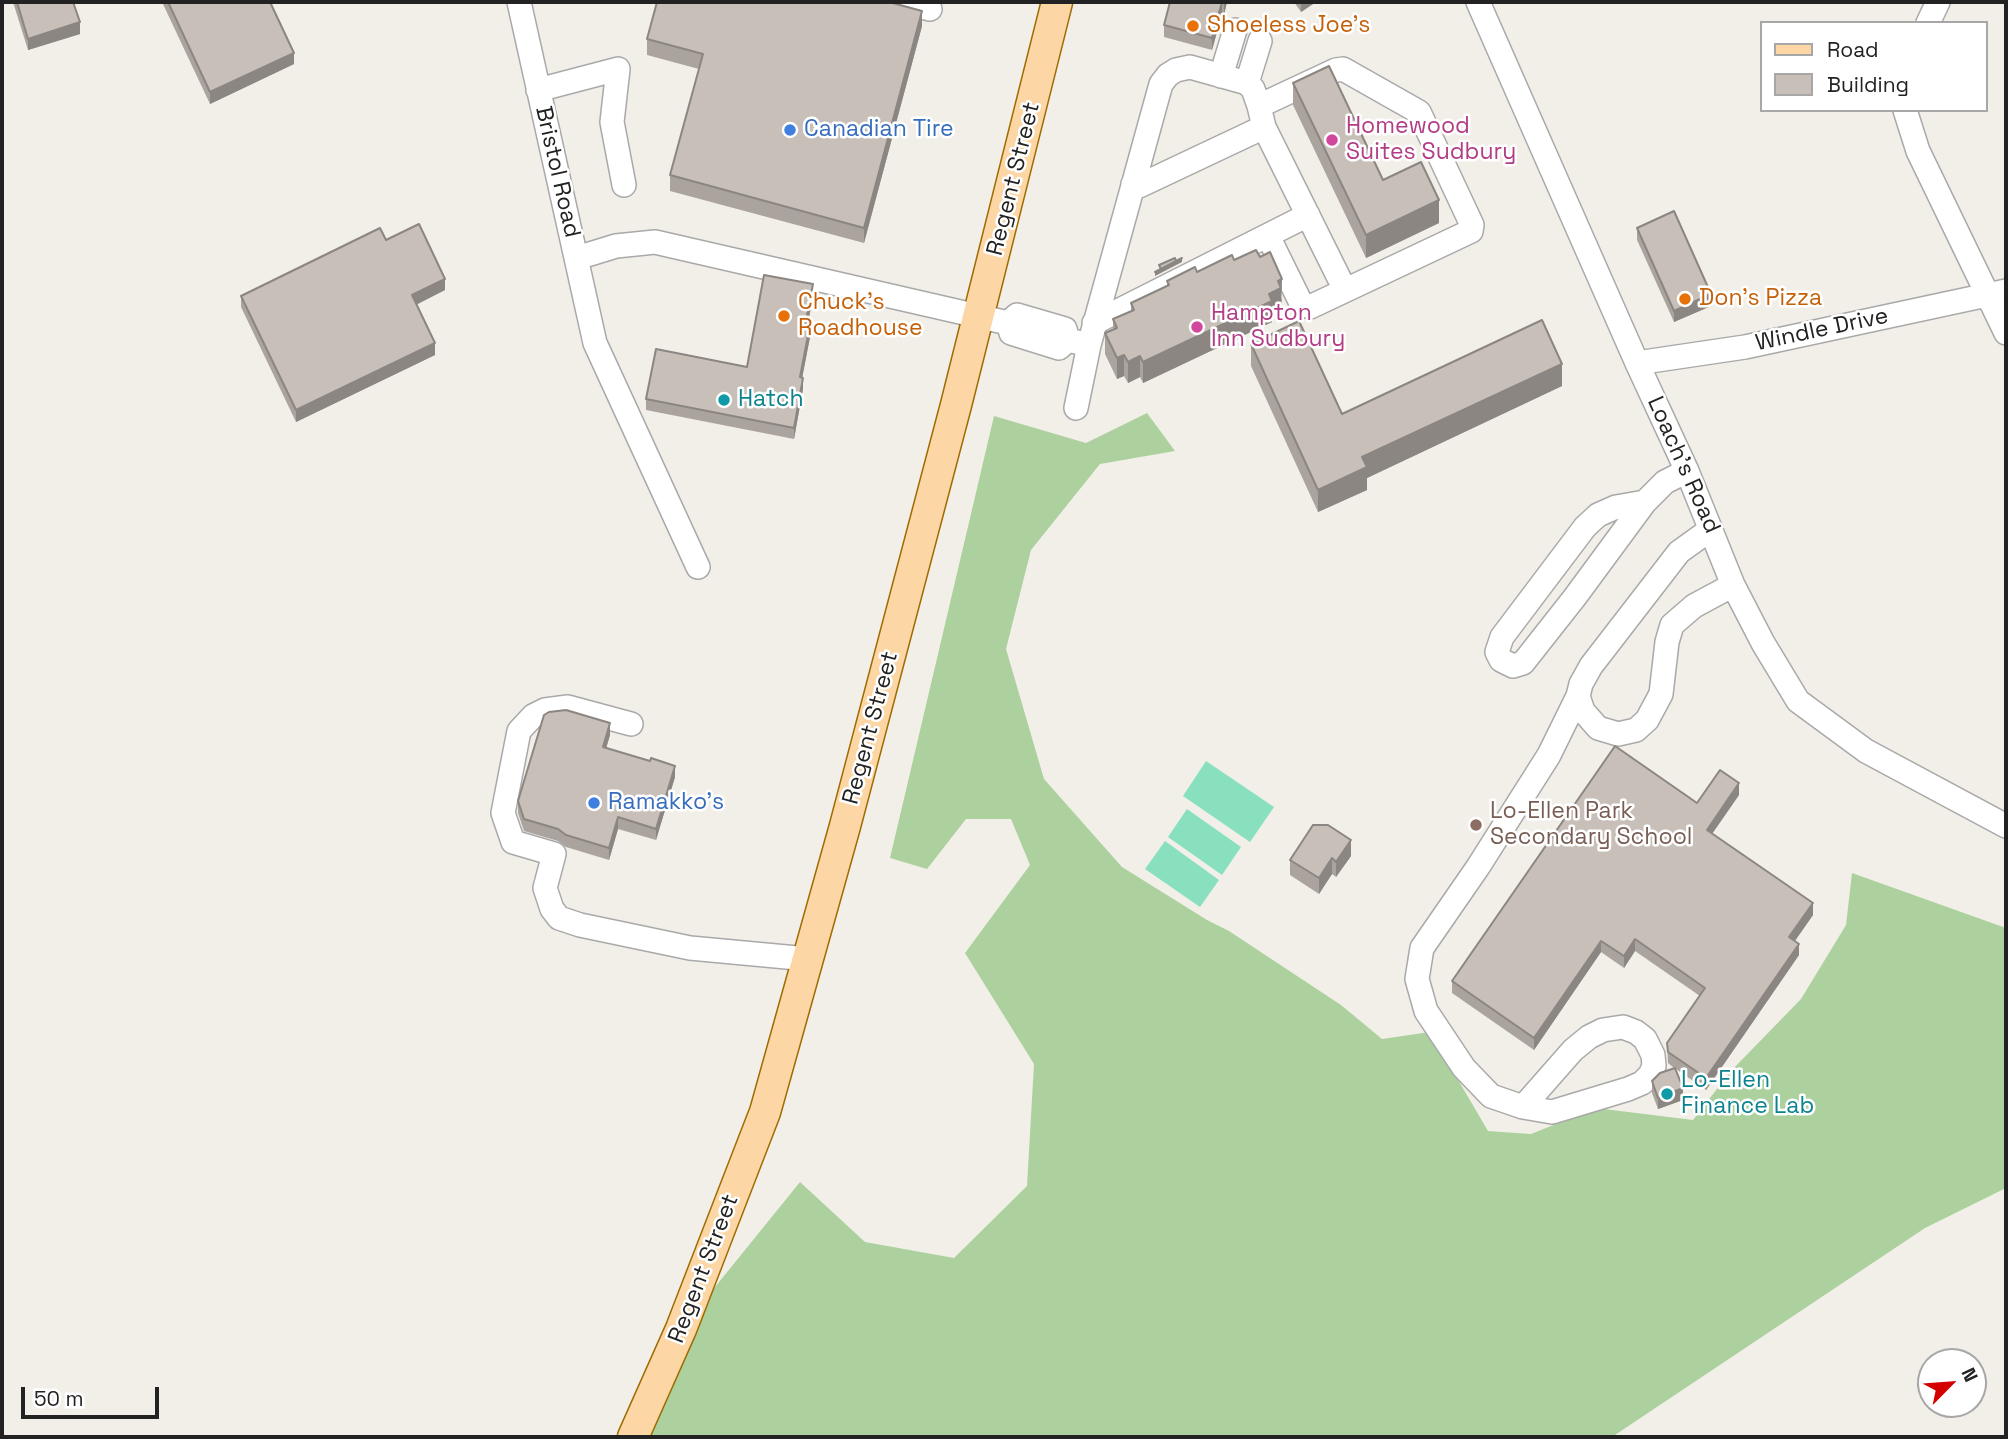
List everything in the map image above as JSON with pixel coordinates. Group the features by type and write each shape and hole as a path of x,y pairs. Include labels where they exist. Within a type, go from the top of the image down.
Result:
{"main road":[{"name":"Regent Street","path":"634,1437 681,1329 765,1112 845,826 994,320 1057,2"}],"street":[{"name":"Bristol Road","path":"519,2 595,343 698,567"},
{"path":"901,2 930,9"},
{"name":"Loach's Road","path":"1478,2 1687,471 1733,585 1763,643 1798,701 1866,751 2006,826"},
{"path":"1929,21 1938,2"},
{"path":"1221,76 1235,30"},
{"path":"1247,83 1260,41"},
{"path":"1076,408 1084,336 1133,184 1161,84 1176,70 1190,67 1247,83 1253,89 1262,117 1345,290"},
{"path":"538,90 618,69 612,122 624,185"},
{"path":"1133,184 1139,186 1262,117 1336,70 1343,69 1419,111 1472,225 1471,231 1310,307 1301,303 1268,236"},
{"path":"1906,112 1918,151 1997,293 2006,333"},
{"path":"577,258 616,246 655,242 994,320 1011,333 1059,348 1308,215"},
{"name":"Windle Drive","path":"1637,363 1745,347 1997,293"},
{"path":"1645,502 1616,507 1598,515 1585,527 1502,637 1497,652 1502,660 1517,666 1523,663 1576,597 1645,502 1665,482 1687,471"},
{"path":"1523,1107 1573,1050 1603,1030 1623,1027 1636,1032 1645,1039 1653,1055 1654,1066 1642,1083 1628,1090 1552,1112 1523,1107 1491,1096 1464,1068 1426,1011 1417,979 1422,948 1478,867 1549,755 1591,666 1679,552 1711,528"},
{"path":"1578,696 1583,711 1598,728 1618,734 1636,730 1647,720 1661,694 1667,642 1672,625 1694,606 1733,585"},
{"path":"631,724 568,707 545,710 533,716 519,731 503,813 513,842 554,854 545,888 552,909 559,918 580,925 690,948 808,959"}],"green space":[{"path":"1147,413 1175,451 1100,464 1031,550 1006,649 1044,779 1122,867 1229,931 1341,1005 1382,1039 1430,1032 1488,1131 1531,1134 1596,1108 1693,1120 1730,1072 1801,999 1846,925 1852,873 2006,928 2006,1188 1925,1228 1612,1437 634,1437 681,1329 800,1182 865,1242 954,1258 1027,1186 1034,1064 965,953 1030,865 1011,819 966,819 927,869 890,858 994,416 1086,443"},
{"path":"1206,761 1274,807 1250,842 1183,796"},
{"path":"1187,809 1241,847 1222,875 1168,837"},
{"path":"1165,841 1219,880 1200,907 1145,869"}],"building":[{"path":"17,2 73,2 80,22 28,39"},
{"path":"168,2 270,2 294,53 210,92"},
{"name":"Canadian Tire","path":"657,2 889,2 922,11 864,228 670,175 703,54 647,39"},
{"name":"Shoeless Joe's","path":"1170,2 1222,2 1212,38 1164,25"},
{"name":"Homewood Suites Sudbury","path":"1329,66 1383,180 1421,162 1439,200 1366,235 1293,83"},
{"path":"1674,211 1711,294 1674,311 1637,228"},
{"path":"419,224 445,279 412,295 435,343 296,410 241,296 380,228 386,240"},
{"name":"Hampton Inn Sudbury","path":"1256,250 1260,257 1270,252 1282,279 1278,281 1281,288 1269,294 1272,301 1143,362 1140,356 1128,362 1124,355 1117,358 1105,333 1117,328 1113,319 1134,310 1131,303 1169,285 1167,281 1195,267 1197,272 1232,255 1234,260"},
{"path":"1182,258 1161,269 1159,265"},
{"path":"764,275 813,284 805,325 810,325 794,428 646,399 656,349 747,367"},
{"path":"1542,320 1562,364 1362,457 1367,467 1318,490 1251,344 1299,321 1342,414"},
{"name":"Ramakko's","path":"566,710 610,723 603,747 675,766 656,829 618,817 609,848 524,819 518,801 544,715"},
{"path":"1615,746 1697,803 1720,770 1739,783 1707,830 1813,903 1789,937 1799,944 1706,1078 1668,1052 1667,1043 1705,988 1635,939 1624,956 1601,941 1534,1038 1452,981"},
{"path":"1313,825 1328,825 1351,840 1336,862 1332,858 1319,878 1290,860"},
{"path":"1675,1068 1683,1088 1658,1098 1652,1081 1660,1073"}],"place":[{"name":"Shoeless Joe's","path":"1193,26"},
{"name":"Canadian Tire","path":"790,130"},
{"name":"Homewood Suites Sudbury","path":"1332,140"},
{"name":"Don's Pizza","path":"1685,299"},
{"name":"Chuck's Roadhouse","path":"784,316"},
{"name":"Hampton Inn Sudbury","path":"1197,327"},
{"name":"Hatch","path":"724,400"},
{"name":"Ramakko's","path":"594,803"},
{"name":"Lo-Ellen Park Secondary School","path":"1476,825"},
{"name":"Lo-Ellen Finance Lab","path":"1667,1094"}]}
